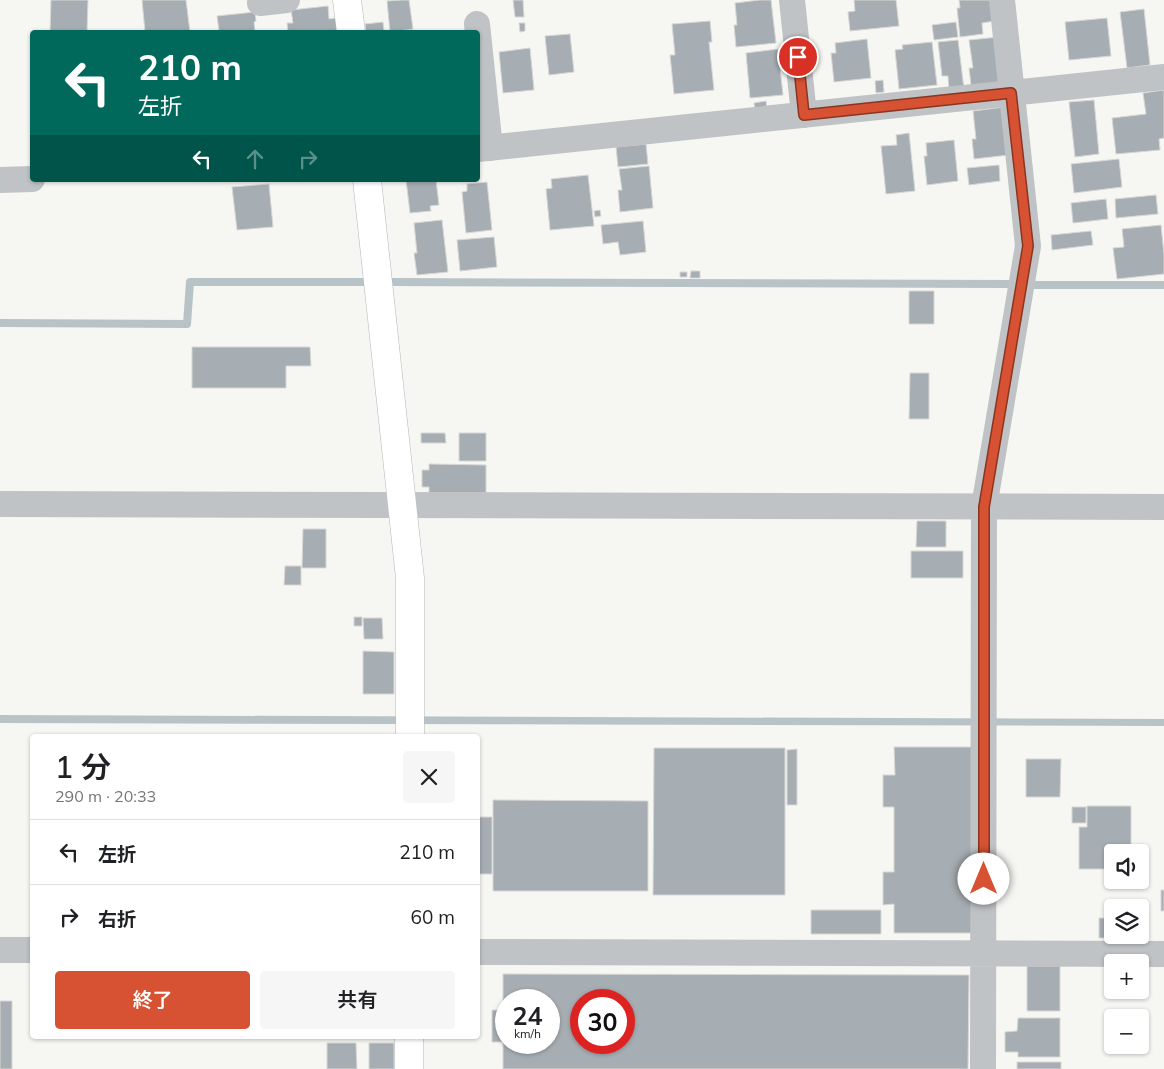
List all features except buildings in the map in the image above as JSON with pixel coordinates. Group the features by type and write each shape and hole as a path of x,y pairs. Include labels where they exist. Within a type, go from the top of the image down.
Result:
{"street":[{"path":"260,3 287,0"},
{"path":"348,0 351,30"},
{"path":"792,0 804,115"},
{"path":"983,1069 984,507 1028,246 1002,0"},
{"path":"477,24 477,30"},
{"path":"480,77 484,148 1164,77"},
{"path":"0,180 30,179"},
{"path":"367,182 410,578 410,726"},
{"path":"0,504 1164,508"},
{"path":"0,950 30,950"},
{"path":"480,952 1164,954"},
{"path":"409,1069 410,1039"}],"shaded area":[{"path":"0,715 1164,719 1164,726 0,723"}],"waterway":[{"path":"0,323 187,324 190,282 365,282"},
{"path":"391,282 1012,284"},
{"path":"1031,285 1164,285"}],"route":[{"path":"798,57 804,115 1011,93 1028,246 984,507 984,879"}]}
